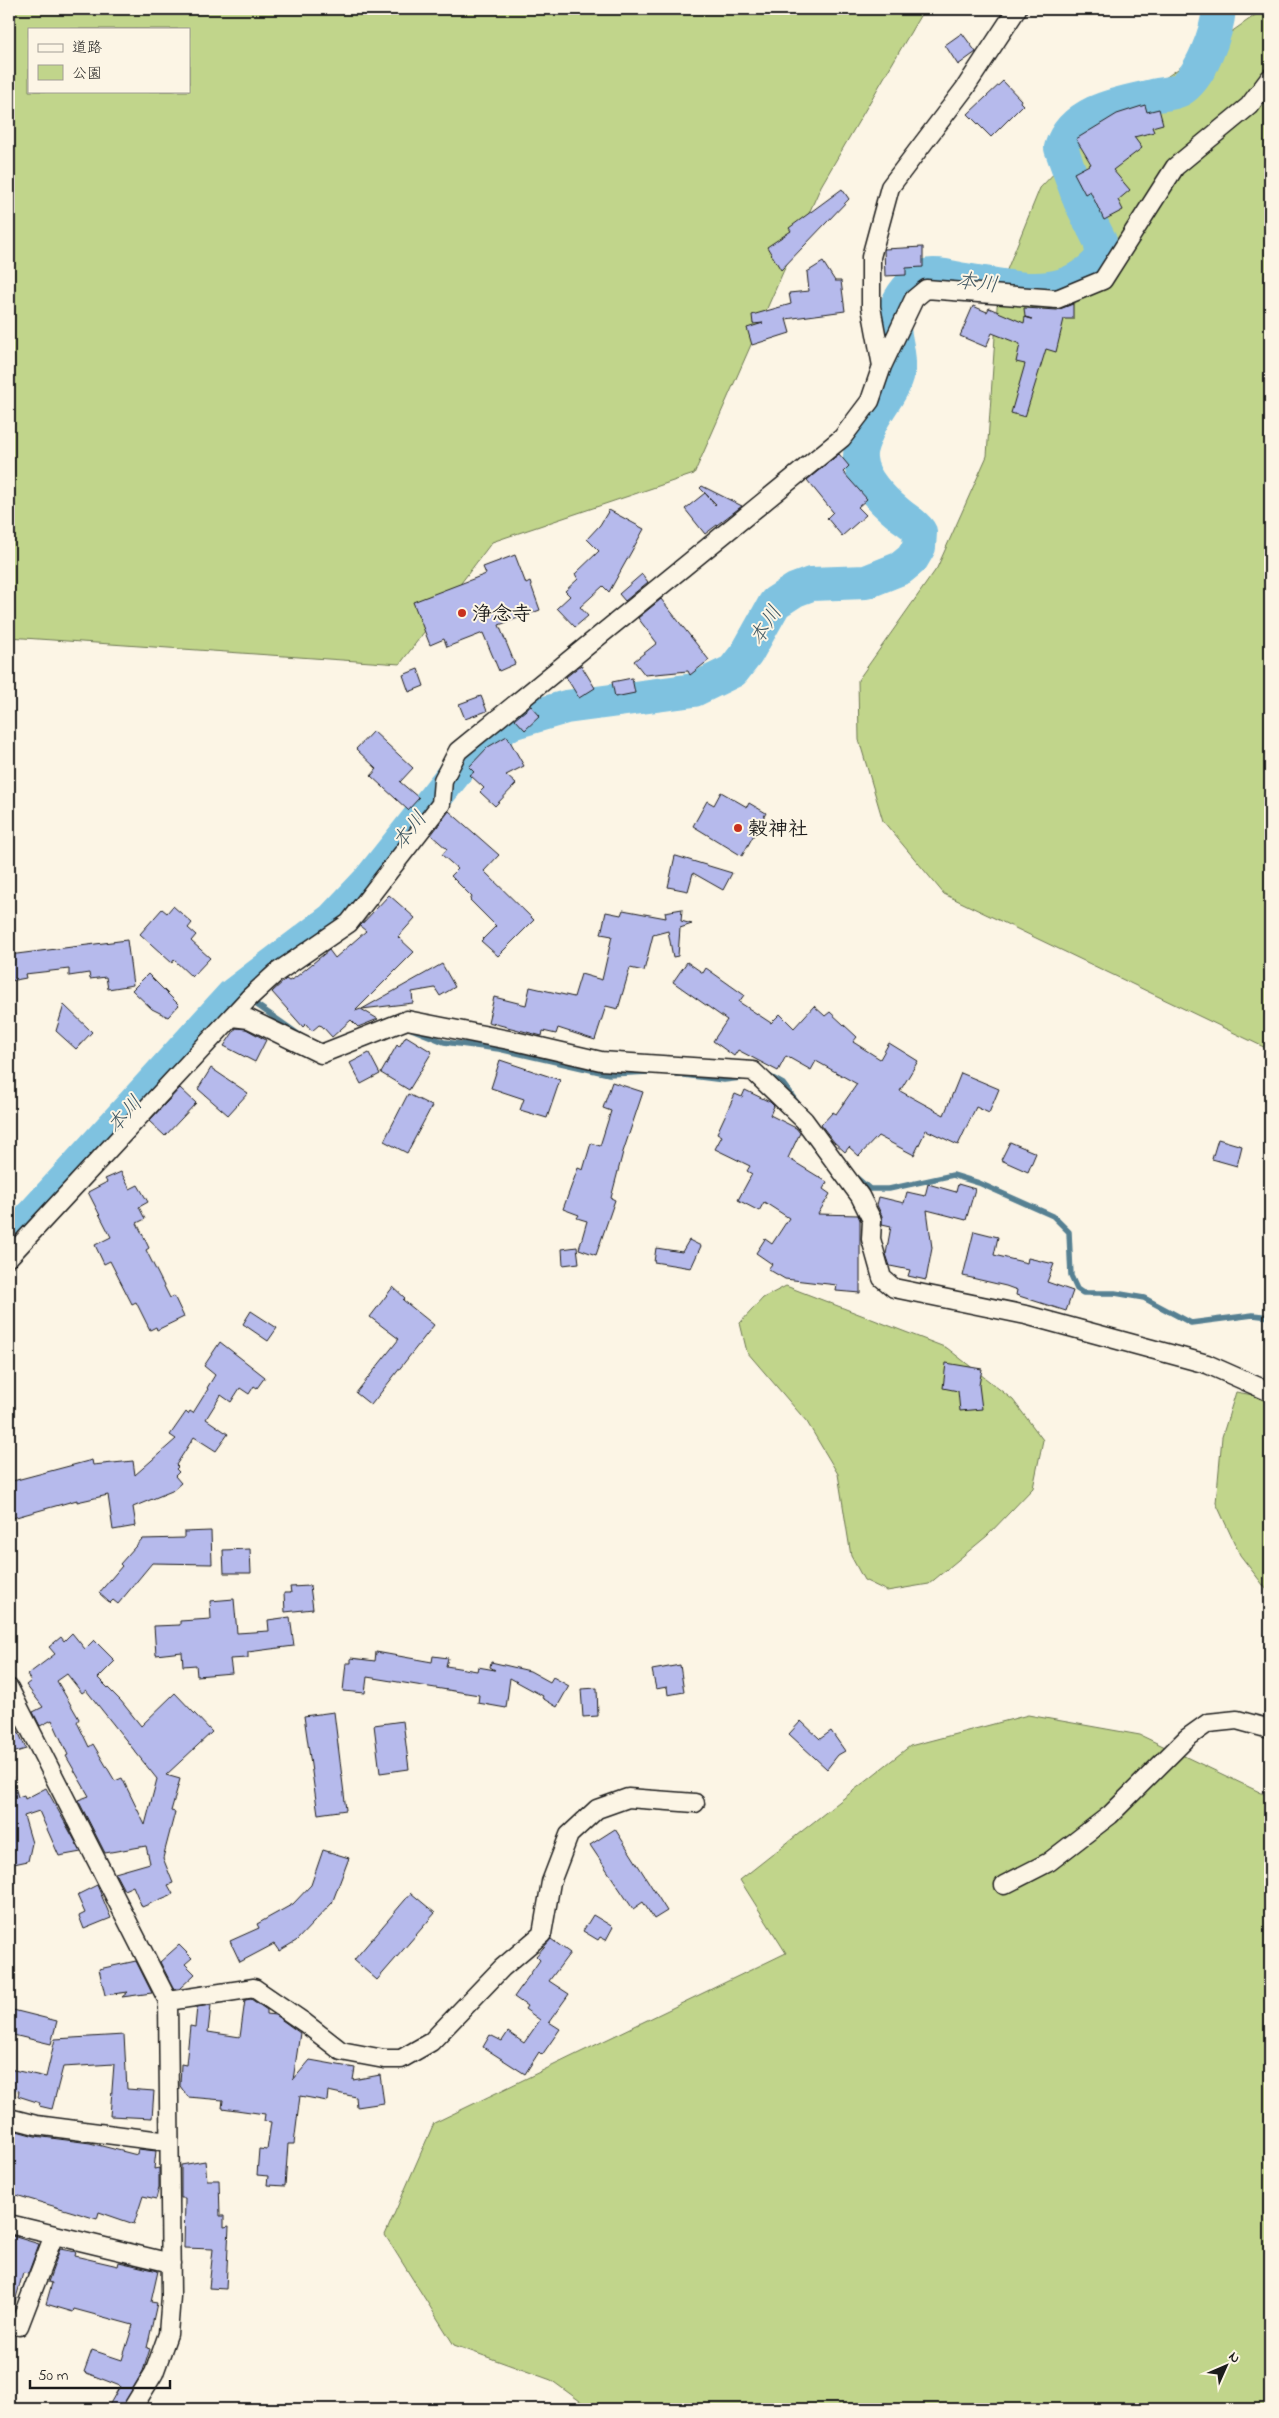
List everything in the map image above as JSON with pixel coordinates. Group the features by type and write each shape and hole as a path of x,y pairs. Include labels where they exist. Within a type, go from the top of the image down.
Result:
{"street":[{"path":"886,359 871,307 871,257 890,187 965,88 1017,9"},
{"path":"9,1257 241,1007 276,973 349,923 441,804 443,780 458,751 842,438 870,401 886,359 914,300 926,289 1057,299 1103,280 1175,167 1249,106 1270,78"},
{"path":"241,1007 249,1019 321,1054 406,1020 519,1042 601,1061 752,1072 804,1120 860,1196 872,1220 871,1240 882,1278 894,1288 1026,1315 1207,1364 1270,1392"},
{"path":"9,1688 168,2002 171,2263 168,2334 154,2373 132,2409"},
{"path":"1004,1885 1048,1862 1110,1815 1187,1738 1208,1723 1237,1720 1270,1728"},
{"path":"168,2002 254,1988 305,2023 341,2052 384,2059 401,2059 431,2042 502,1968 542,1934 551,1882 569,1835 597,1809 628,1798 695,1803"},
{"path":"9,2118 36,2125 169,2142"},
{"path":"9,2224 171,2263"},
{"path":"9,2323 20,2326 54,2235"}],"green space":[{"path":"9,9 924,9 821,186 694,474 492,542 400,664 9,637"},
{"path":"1264,9 1270,9 1270,1050 944,894 883,821 859,740 858,680 937,568 987,456 998,292 1040,188 1105,120"},
{"path":"786,1286 947,1348 1013,1400 1043,1440 1033,1488 987,1536 929,1584 887,1591 864,1580 851,1556 838,1474 807,1422 747,1352 740,1323 763,1298"},
{"path":"1236,1392 1270,1398 1270,1594 1240,1555 1216,1503 1222,1437"},
{"path":"1028,1715 1140,1735 1270,1797 1270,2409 591,2409 551,2380 454,2345 385,2235 434,2123 786,1953 740,1880 910,1746"}],"building":[{"path":"962,33 976,52 958,65 945,45"},
{"path":"1003,81 1021,100 1020,102 1023,105 991,137 968,114"},
{"path":"1145,105 1147,112 1159,109 1163,124 1152,127 1154,132 1134,137 1142,148 1113,170 1130,190 1118,200 1123,210 1104,220 1090,191 1085,194 1074,173 1091,164 1076,139 1117,114"},
{"path":"842,189 849,199 781,270 767,247 791,231 789,228"},
{"path":"923,247 923,267 906,268 906,275 885,276 884,249"},
{"path":"823,262 835,281 841,281 845,311 786,319 790,333 752,345 747,328 763,323 753,324 752,315 791,304 789,293 809,291 807,272"},
{"path":"1073,304 1073,319 1064,319 1056,352 1046,349 1025,417 1011,413 1025,364 1016,362 1020,344 992,333 986,347 960,336 973,306 987,312 989,308 1024,323 1024,308 1057,310"},
{"path":"839,454 849,466 843,472 867,499 858,507 866,515 842,536 827,518 833,512 807,480"},
{"path":"702,486 742,506 705,534 685,509 705,493 700,488"},
{"path":"609,510 644,529 609,592 603,586 580,607 588,616 575,627 557,608 570,596 565,591 578,579 575,574 599,551 587,539 600,525"},
{"path":"515,555 526,584 530,582 540,610 499,625 515,664 499,671 483,633 447,647 444,639 430,645 413,602 486,574 483,567"},
{"path":"642,574 648,582 625,601 619,594"},
{"path":"661,599 709,660 690,675 688,671 645,675 634,661 657,643 638,618"},
{"path":"581,665 595,688 579,698 566,677"},
{"path":"418,669 424,686 409,692 403,675"},
{"path":"632,678 635,693 615,697 612,682"},
{"path":"481,696 487,711 465,719 459,704"},
{"path":"531,706 540,716 525,730 515,719"},
{"path":"373,731 413,768 400,782 419,798 408,810 371,776 377,769 356,749"},
{"path":"507,736 524,766 506,775 516,784 495,806 480,792 484,788 470,775 474,772 469,767 488,747"},
{"path":"721,792 747,807 749,803 766,813 742,856 693,826 707,801 714,805"},
{"path":"449,811 499,855 484,871 534,920 498,956 481,941 496,926 470,900 472,897 451,876 458,869 442,855 447,849 431,835"},
{"path":"675,856 732,873 723,890 693,873 688,891 668,887"},
{"path":"389,895 415,918 398,937 414,952 355,1011 361,1009 378,1019 358,1027 351,1020 332,1037 322,1026 319,1025 312,1031 306,1024 303,1027 272,992 286,979 289,981 296,977 329,950 335,958 366,931 360,926"},
{"path":"173,906 192,923 188,928 196,935 191,941 210,958 192,977 174,960 172,963 140,934 162,909 167,913"},
{"path":"682,909 681,921 692,924 680,928 678,956 673,957 668,931 653,935 644,971 630,968 618,1009 606,1006 595,1040 558,1028 556,1034 543,1031 542,1036 488,1022 494,997 526,1005 530,987 574,997 581,974 602,980 612,936 601,934 606,912 621,915 623,910 666,918 665,912"},
{"path":"127,940 133,985 108,989 106,977 90,979 89,973 69,976 69,969 25,974 26,978 10,981 9,955"},
{"path":"687,962 703,973 706,968 744,995 739,1002 771,1023 780,1014 794,1028 814,1006 825,1016 830,1012 857,1037 853,1042 880,1059 889,1043 918,1061 900,1091 944,1115 961,1073 999,1089 989,1113 976,1107 958,1145 926,1130 914,1155 878,1136 859,1156 849,1147 845,1152 834,1142 821,1125 833,1112 836,1114 857,1084 816,1061 811,1070 786,1056 778,1071 738,1050 734,1056 713,1041 727,1020 673,982"},
{"path":"442,964 455,987 440,996 435,988 412,992 413,1003 362,1009"},
{"path":"148,974 179,1005 168,1017 152,1009 132,990"},
{"path":"64,1005 92,1032 76,1049 56,1031"},
{"path":"236,1028 246,1029 266,1040 255,1062 224,1046"},
{"path":"406,1036 432,1052 409,1090 381,1073 397,1045 399,1047"},
{"path":"369,1053 380,1074 361,1084 350,1063"},
{"path":"500,1060 560,1080 547,1118 520,1110 524,1099 491,1088"},
{"path":"211,1068 248,1093 228,1115 198,1089"},
{"path":"612,1082 643,1092 623,1152 611,1198 615,1200 596,1255 579,1249 587,1221 577,1218 579,1215 563,1209 578,1168 583,1170 591,1143 600,1146 611,1111 603,1108"},
{"path":"180,1088 196,1103 165,1136 149,1121"},
{"path":"745,1090 770,1102 774,1106 770,1115 796,1128 800,1133 788,1158 827,1182 823,1189 830,1194 818,1214 858,1215 860,1220 860,1293 836,1291 837,1285 785,1279 768,1269 772,1264 756,1253 765,1239 772,1244 789,1218 764,1202 759,1211 738,1200 752,1174 747,1171 750,1166 715,1149 722,1136 717,1133 735,1094 742,1097"},
{"path":"408,1094 432,1106 407,1153 384,1141"},
{"path":"1218,1139 1242,1146 1237,1166 1212,1159"},
{"path":"1010,1142 1036,1153 1028,1172 1001,1160"},
{"path":"121,1172 130,1189 138,1185 148,1202 139,1207 145,1219 137,1223 149,1248 146,1250 170,1298 174,1296 184,1317 157,1330 156,1327 150,1330 136,1302 132,1304 110,1261 104,1264 95,1245 111,1237 88,1192 107,1182 105,1179"},
{"path":"928,1184 956,1192 958,1184 975,1189 966,1220 927,1210 932,1248 926,1280 908,1276 910,1270 890,1266 886,1254 891,1226 882,1224 882,1216 877,1205 879,1197 904,1203 907,1192 925,1196"},
{"path":"974,1231 998,1237 994,1255 1027,1263 1028,1258 1054,1264 1047,1282 1073,1291 1066,1311 1016,1295 1017,1290 1006,1286 963,1276"},
{"path":"689,1240 701,1246 691,1268 654,1262 656,1248 682,1252"},
{"path":"577,1247 579,1263 563,1265 562,1249"},
{"path":"393,1287 405,1298 403,1300 434,1325 371,1405 356,1393 399,1339 370,1317"},
{"path":"251,1311 277,1328 268,1341 243,1324"},
{"path":"220,1342 265,1377 257,1388 254,1386 249,1394 240,1388 231,1402 221,1395 206,1419 228,1434 216,1451 194,1437 176,1465 178,1467 176,1469 179,1472 175,1476 181,1483 172,1491 133,1507 136,1526 113,1530 108,1495 77,1502 77,1500 9,1519 9,1482 92,1460 93,1465 133,1461 135,1475 176,1439 170,1435 186,1412 188,1414 190,1411 193,1413 215,1375 204,1366"},
{"path":"946,1363 982,1369 979,1385 982,1409 960,1411 958,1391 943,1388"},
{"path":"211,1531 212,1564 152,1563 118,1604 113,1600 110,1603 99,1593 122,1566 120,1564 142,1539 184,1538 184,1532"},
{"path":"250,1549 251,1573 224,1573 223,1550"},
{"path":"310,1586 313,1609 285,1612 284,1593 291,1593 290,1587"},
{"path":"234,1599 237,1633 269,1631 268,1620 290,1617 294,1646 248,1652 248,1658 230,1659 232,1673 197,1676 196,1665 183,1666 182,1652 156,1655 154,1626 180,1625 180,1621 211,1619 210,1601"},
{"path":"72,1633 85,1649 94,1640 115,1661 98,1678 121,1701 141,1726 175,1693 212,1732 166,1775 180,1779 171,1811 175,1812 163,1858 173,1883 168,1885 173,1894 142,1907 133,1886 124,1890 115,1873 150,1863 146,1846 105,1853 78,1800 89,1796 66,1756 68,1755 52,1720 40,1726 33,1712 43,1707 26,1685 31,1681 27,1675 55,1654 49,1647 61,1637 64,1641","holes":["67,1674 82,1693 86,1690 157,1779 145,1825 122,1778 115,1781 93,1744 89,1747 77,1722 79,1719 57,1681"]},
{"path":"376,1652 432,1662 433,1656 448,1658 446,1666 477,1671 478,1667 495,1670 490,1667 491,1662 530,1671 550,1682 553,1677 569,1686 557,1707 542,1698 543,1696 510,1678 506,1708 478,1703 479,1695 367,1677 365,1693 343,1691 346,1663 351,1663 351,1658 375,1661"},
{"path":"680,1665 684,1692 668,1695 667,1687 656,1689 652,1670"},
{"path":"597,1688 598,1716 583,1717 581,1689"},
{"path":"9,1711 26,1749 9,1754"},
{"path":"334,1712 346,1810 318,1814 304,1716"},
{"path":"403,1721 409,1769 380,1773 374,1725"},
{"path":"801,1721 820,1739 831,1731 845,1751 838,1755 827,1769 789,1734"},
{"path":"12,1777 18,1797 24,1795 25,1799 46,1788 81,1852 59,1856 39,1811 24,1816 32,1843 28,1861 9,1865 9,1778"},
{"path":"615,1829 667,1911 654,1919 643,1902 633,1909 590,1845"},
{"path":"323,1850 349,1858 332,1903 296,1941 279,1951 274,1944 240,1962 230,1941 259,1928 257,1924 293,1904 311,1885"},
{"path":"97,1885 111,1918 84,1929 79,1916 85,1913 77,1895"},
{"path":"411,1893 435,1913 377,1980 354,1960"},
{"path":"593,1915 613,1927 606,1940 600,1937 598,1940 583,1931"},
{"path":"551,1939 570,1953 549,1981 569,1994 549,2022 560,2029 542,2055 539,2052 525,2074 483,2047 490,2035 502,2041 508,2032 524,2043 540,2020 525,2009 527,2006 514,1997 540,1960 536,1956"},
{"path":"179,1945 192,1958 185,1964 195,1974 179,1989 174,1989 160,1962"},
{"path":"136,1961 152,1993 122,1997 128,1992 105,1995 99,1969"},
{"path":"251,1999 267,2010 267,2014 275,2015 300,2033 293,2080 310,2060 355,2068 353,2080 380,2075 384,2103 357,2107 356,2097 328,2091 327,2101 300,2096 294,2144 288,2144 285,2186 267,2185 268,2176 257,2175 259,2149 267,2150 271,2122 264,2121 265,2114 222,2108 223,2100 188,2097 180,2086 181,2064 186,2065 190,2026 195,2027 197,2007 211,2005 208,2032 240,2037 245,2000"},
{"path":"9,2009 57,2021 51,2044 9,2034"},
{"path":"124,2035 127,2089 154,2091 152,2118 110,2116 114,2064 63,2067 52,2109 39,2106 40,2103 18,2096 19,2091 9,2089 9,2069 46,2077 55,2039"},
{"path":"9,2129 35,2136 90,2143 137,2155 138,2149 156,2151 154,2169 159,2168 159,2187 156,2199 143,2196 134,2224 99,2212 97,2219 9,2193"},
{"path":"205,2161 207,2180 219,2180 220,2216 224,2216 224,2227 229,2226 226,2289 209,2288 213,2249 184,2248 185,2198 181,2198 181,2165"},
{"path":"9,2235 39,2244 28,2274 23,2273 13,2309 9,2309"},
{"path":"60,2249 76,2252 75,2256 118,2266 119,2262 158,2271 151,2302 157,2303 147,2348 150,2349 143,2371 121,2409 107,2409 120,2386 84,2372 92,2350 122,2360 133,2325 74,2309 73,2312 46,2304 52,2283 48,2282"}],"waterway":[{"name":"本川","path":"9,1241 233,995 333,919 368,882 477,745 511,723 566,707 694,690 733,671 747,653 775,603 795,590 811,584 866,582 901,568 912,559 919,547 920,532 912,523 885,502 873,488 864,474 860,458 861,447 868,429 896,379 899,360 894,333 894,314 899,301 912,284 920,278 929,275 1036,289 1054,287 1071,282 1088,272 1103,257 1100,241 1080,201 1061,148 1067,135 1076,124 1101,110 1129,101 1175,92 1188,84 1195,76 1207,54 1218,19 1219,9"},
{"path":"233,995 257,1005 301,1036"},
{"path":"409,1028 444,1042 499,1049 609,1074 649,1072"},
{"path":"676,1074 724,1080 741,1078"},
{"path":"767,1075 783,1084 798,1104"},
{"path":"857,1178 870,1189 889,1189 953,1175 979,1183 1053,1216 1069,1232 1071,1276 1077,1289 1083,1293 1115,1293 1144,1298 1191,1323 1253,1315 1270,1317"}],"place":[{"name":"浄念寺","path":"462,613"},
{"name":"穀神社","path":"738,828"}]}
